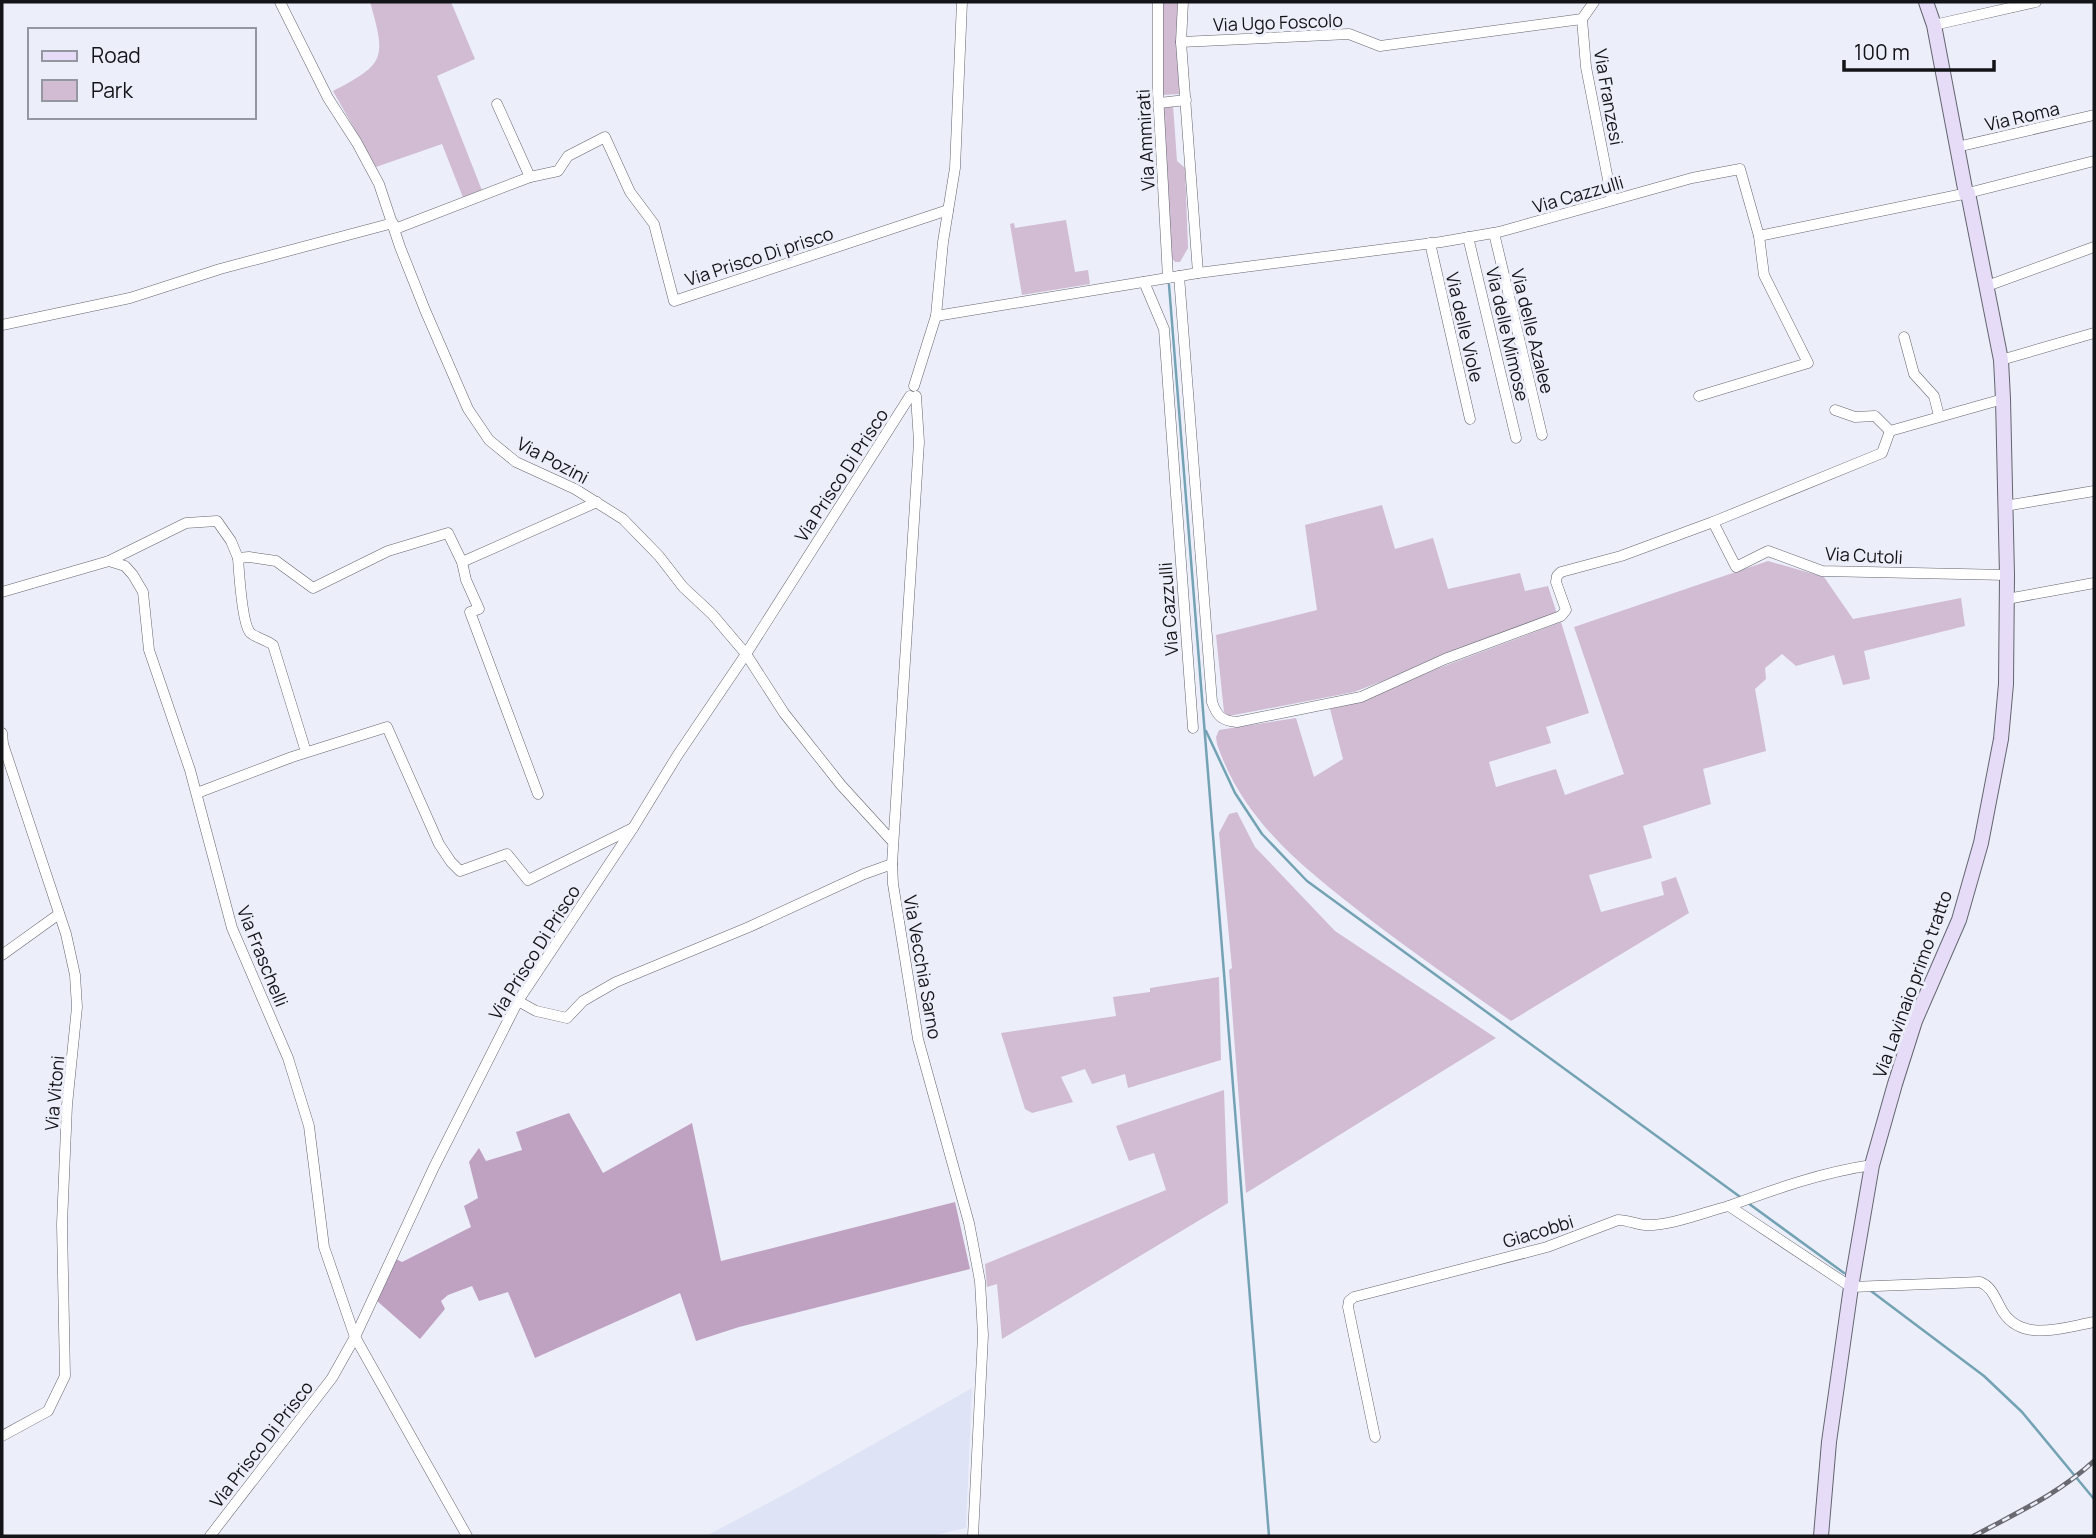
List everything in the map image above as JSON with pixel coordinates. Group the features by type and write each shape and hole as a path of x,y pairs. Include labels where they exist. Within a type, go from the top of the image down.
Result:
{"street":[{"name":"Via Pozini","path":"280,2 328,98 379,184 425,310 468,409 489,440 516,462 575,489 632,528 746,654 785,713 841,785 893,842"},
{"path":"914,393 936,316 955,168 962,2"},
{"name":"Via Ammirati","path":"1158,2 1159,103 1168,278"},
{"path":"1183,2 1181,42 1198,273"},
{"path":"1582,19 1594,2"},
{"name":"Via Lavinaio primo tratto","path":"1821,1536 1829,1442 1871,1165 1915,1021 1959,920 1981,843 2001,739 2006,684 2007,575 2001,360 1934,25 1926,2"},
{"path":"1934,25 2035,2"},
{"name":"Via Ugo Foscolo","path":"1181,42 1349,34 1380,46 1582,19"},
{"name":"Via Franzesi","path":"1582,19 1586,67 1612,200"},
{"path":"1159,103 1185,100"},
{"path":"2,325 130,298 220,269 394,226 530,177 497,104"},
{"name":"Via Roma","path":"1957,147 2094,115"},
{"name":"Via Prisco Di prisco","path":"530,177 558,171 568,156 605,137 630,192 653,224 674,301 948,210"},
{"path":"1699,396 1808,363 1764,275 1759,236 1967,194 2094,161"},
{"name":"Via Cazzulli","path":"936,316 1198,273 1494,233 1692,178 1740,169 1759,236"},
{"name":"Via delle Azalee","path":"1494,233 1542,435"},
{"name":"Via delle Mimose","path":"1468,237 1516,438"},
{"name":"Via delle Viole","path":"1430,243 1470,419"},
{"path":"1987,286 2094,247"},
{"path":"1179,276 1212,702 1217,715 1226,721 1237,723 1362,697 1446,659 1561,616 1566,610 1556,582 1561,572 1621,556 1713,522 1882,453 1890,431"},
{"name":"Via Cazzulli","path":"1144,282 1164,329 1193,728"},
{"path":"2001,360 2094,333"},
{"path":"1904,337 1914,374 1934,396 1940,416"},
{"name":"Via Prisco Di Prisco","path":"210,1536 332,1378 355,1337 434,1167 517,1001 633,828 677,756 914,393"},
{"name":"Via Vecchia Sarno","path":"914,393 919,442 893,842 893,884 918,1039 969,1223 980,1281 983,1335 973,1536"},
{"path":"1890,431 2003,399"},
{"path":"1835,410 1855,417 1875,416 1890,431"},
{"path":"2005,506 2094,491"},
{"path":"462,562 597,502"},
{"path":"2,592 109,561 186,523 217,521 231,541 238,558 243,610 249,632 273,645 306,752"},
{"name":"Via Cutoli","path":"1713,522 1736,567 1768,551 1822,571 2007,575"},
{"path":"238,558 276,561 313,588 388,551 448,533 479,609 470,612 538,794"},
{"name":"Via Fraschelli","path":"109,561 125,566 143,592 149,650 197,793 232,928 288,1058 309,1126 324,1247 355,1337 467,1536"},
{"path":"2007,599 2094,583"},
{"path":"197,793 306,752 387,727 439,844 450,862 460,871 507,855 528,880 633,828"},
{"name":"Via Vitoni","path":"2,733 3,744 59,914 75,975 78,1007 67,1105 62,1224 65,1376 48,1410 2,1436"},
{"path":"517,1001 536,1011 567,1018 583,1001 616,982 749,927 864,873 892,864"},
{"path":"2,955 59,914"},
{"name":"Giacobbi","path":"1375,1437 1348,1307 1349,1301 1354,1297 1547,1247 1618,1220 1644,1225 1662,1223 1733,1204 1791,1184 1871,1165"},
{"path":"1733,1204 1851,1287 1980,1282 1990,1288 2005,1315 2032,1332 2094,1322"}],"shaded area":[{"path":"569,1113 603,1173 692,1123 721,1261 955,1202 970,1269 739,1327 696,1341 680,1293 535,1358 508,1292 479,1301 472,1286 448,1295 441,1301 445,1309 420,1339 376,1300 396,1259 402,1262 471,1227 464,1206 478,1198 469,1162 479,1148 486,1161 522,1150 516,1132"},
{"path":"972,1388 966,1528 931,1536 706,1536 791,1491"}],"green space":[{"path":"370,2 451,2 475,59 437,76 483,193 464,200 442,144 376,167 333,91 363,74 377,57 378,36"},
{"path":"1162,2 1178,2 1179,94 1163,95"},
{"path":"1173,105 1177,161 1185,168 1188,248 1180,262 1175,262 1171,257 1162,107"},
{"path":"1066,220 1075,272 1088,270 1090,284 1022,295 1010,224 1014,223 1015,228"},
{"path":"1382,505 1395,549 1433,538 1448,589 1520,573 1525,591 1548,586 1557,614 1354,692 1229,716 1224,712 1216,635 1317,610 1305,525"},
{"path":"1768,561 1824,577 1853,619 1961,598 1965,626 1864,651 1870,679 1843,685 1834,655 1796,666 1782,654 1765,668 1766,679 1755,689 1766,751 1703,769 1711,804 1643,826 1652,858 1589,875 1601,912 1664,895 1661,882 1676,877 1689,913 1511,1021 1386,931 1300,862 1260,821 1243,798 1217,744 1219,730 1296,718 1314,777 1343,759 1330,709 1356,703 1561,622 1589,713 1546,727 1551,743 1489,762 1496,787 1556,769 1565,795 1624,774 1574,627"},
{"path":"1237,812 1255,847 1335,931 1496,1038 1246,1193 1229,970 1232,968 1219,833 1229,814"},
{"path":"1219,977 1221,1060 1128,1088 1125,1074 1092,1084 1085,1069 1061,1077 1073,1102 1032,1113 1025,1109 1001,1033 1116,1016 1113,997"},
{"path":"1224,1090 1228,1203 1002,1339 997,1284 987,1287 985,1264 1166,1190 1154,1153 1129,1161 1116,1126"}],"waterway":[{"path":"1169,285 1269,1536"},
{"path":"1206,731 1235,793 1262,834 1307,881 1743,1199"},
{"path":"1748,1203 1844,1273"},
{"path":"1871,1291 1984,1376 2022,1412 2094,1499"}],"railway":[{"path":"1974,1536 2051,1493 2094,1461"}]}
